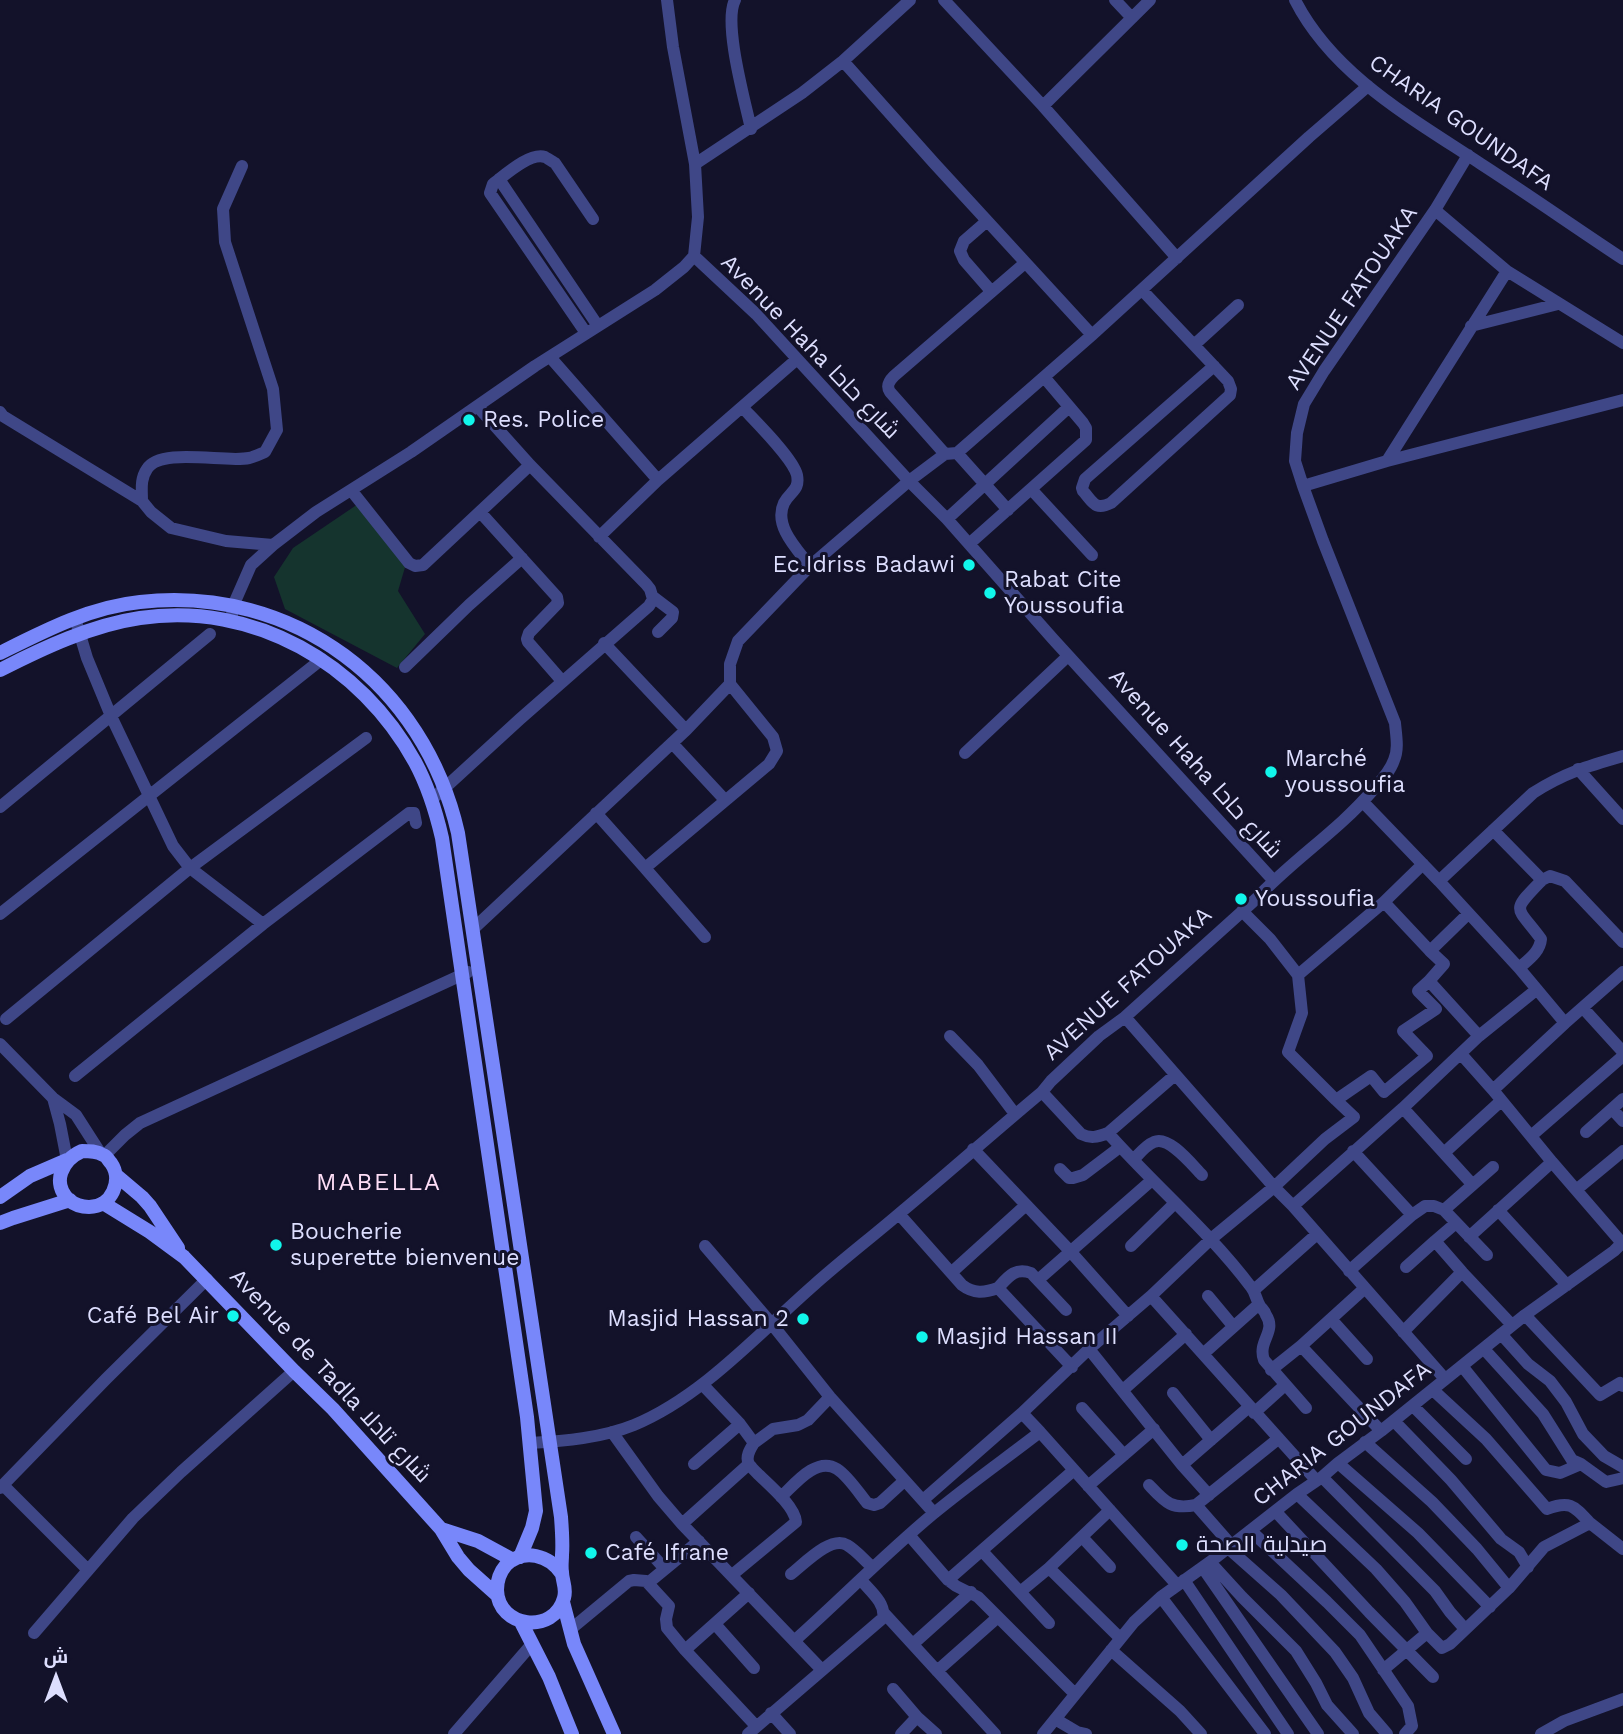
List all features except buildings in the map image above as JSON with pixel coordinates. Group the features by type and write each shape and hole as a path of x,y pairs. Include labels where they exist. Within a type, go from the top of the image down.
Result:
{"street":[{"path":"667,0 695,164 698,217 694,256"},
{"path":"735,0 731,20 751,129"},
{"path":"695,164 751,129 844,61 910,0"},
{"path":"944,0 1043,106 1177,258"},
{"path":"1115,0 1132,18"},
{"path":"1043,106 1150,0"},
{"name":"CHARIA GOUNDAFA","path":"1295,0 1319,39 1368,86 1623,259"},
{"path":"844,61 1092,335"},
{"path":"645,868 769,764 777,751 773,737 730,684 730,664 738,641 810,566 909,481 951,454 1044,377 1368,86"},
{"name":"AVENUE FATOUAKA","path":"530,1443 611,1432 635,1425 703,1385 842,1260 1042,1092 1099,1036 1125,1017 1273,880 1363,802 1380,782 1395,759 1395,723 1322,541 1303,486 1296,461 1297,433 1304,404 1324,371 1435,210 1468,155"},
{"path":"586,333 490,193 493,184 530,158 546,157 555,163 593,219"},
{"path":"142,501 142,480 148,467 158,460 195,457 248,458 265,452 277,430 273,389 225,242 223,209 242,166"},
{"path":"499,180 598,326"},
{"path":"1435,210 1507,271 1623,343"},
{"path":"987,221 964,241 960,251 964,260 991,292"},
{"name":"Avenue Haha شارع حاحا","path":"230,621 233,606 251,565 273,545 316,512 675,276 694,256 755,314 947,519 1273,880"},
{"path":"1008,510 985,484 951,454 890,392 888,384 1024,263"},
{"path":"1387,461 1507,271"},
{"path":"1142,290 1214,366 1230,384 1230,395 1111,503 1096,506 1083,491 1085,479 1214,366"},
{"path":"1471,326 1558,304"},
{"path":"1194,345 1238,305"},
{"path":"550,357 658,481"},
{"path":"599,537 658,481 796,360"},
{"path":"969,544 1086,440 1086,428 1044,377"},
{"path":"1303,486 1387,461 1623,400"},
{"path":"432,800 604,643 649,606 653,599 646,583 530,465 478,407"},
{"path":"742,407 795,467 795,490 784,503 782,518 786,534 810,566"},
{"path":"947,519 1069,407"},
{"path":"0,412 142,501 171,528 226,541 273,545"},
{"path":"351,490 409,563 415,566 423,565 530,465"},
{"path":"1031,489 1092,555"},
{"path":"480,512 558,599 527,639 562,681"},
{"path":"405,667 522,558"},
{"path":"652,596 673,612 672,618 658,632"},
{"path":"517,1558 535,1520 530,1443 442,838 432,800 417,764 397,731 350,680 322,659 293,643 230,621 171,615 112,623 79,634 5,667 1,649 75,618 138,602 191,600 233,606 275,618 315,635 351,659 383,688 410,721 430,753 446,788 458,833 561,1517 562,1574 565,1588 563,1602 575,1644 614,1734"},
{"path":"75,618 87,658 111,716 173,846 190,868 263,924"},
{"path":"0,807 210,634"},
{"path":"604,643 686,730"},
{"path":"965,753 1068,656"},
{"path":"0,914 322,659"},
{"path":"472,930 686,730 730,684"},
{"path":"6,1019 190,868 366,738"},
{"path":"672,743 725,800"},
{"path":"1439,881 1533,793 1578,769 1623,756"},
{"path":"1578,769 1623,819"},
{"path":"1363,802 1519,968 1565,1023"},
{"path":"75,1076 263,924 409,813 414,813 416,823"},
{"path":"596,813 705,937"},
{"path":"1493,830 1542,880"},
{"path":"1298,975 1384,902 1423,864"},
{"path":"1519,968 1541,945 1541,939 1522,916 1521,902 1542,880 1550,876 1565,881 1623,942"},
{"path":"1336,1100 1371,1076 1384,1092 1427,1056 1403,1031 1436,1009 1418,991 1444,964 1384,902"},
{"path":"923,1500 1211,1239 1274,1187 1325,1139 1354,1118 1288,1052 1303,1013 1298,975 1270,939 1242,911"},
{"path":"1430,951 1468,914"},
{"path":"103,1155 140,1123 478,968"},
{"path":"1445,1152 1565,1023 1623,972"},
{"path":"1429,981 1479,1036"},
{"path":"1293,1206 1479,1036 1536,990"},
{"path":"1531,1136 1623,1054 1583,1007"},
{"path":"1125,1017 1445,1379"},
{"path":"950,1036 978,1065 1015,1114"},
{"path":"0,1044 53,1098 76,1115 114,1167 114,1191 103,1203 86,1207 77,1205 64,1194 60,1177 67,1160 53,1098"},
{"path":"1461,1054 1576,1190 1621,1248"},
{"path":"1042,1092 1081,1134 1096,1138 1108,1133 1175,1074"},
{"path":"1586,1132 1623,1099"},
{"path":"1403,1108 1472,1184"},
{"path":"1612,1109 1623,1121"},
{"path":"1108,1133 1211,1239 1254,1290 1258,1305 1267,1315 1269,1322 1262,1353 1271,1370 1306,1409"},
{"path":"1133,1160 1154,1142 1163,1140 1202,1175"},
{"path":"1060,1169 1069,1178 1078,1177 1120,1147"},
{"path":"973,1149 1128,1316"},
{"path":"0,1197 30,1176 74,1155 92,1151 103,1155"},
{"path":"1353,1151 1412,1215"},
{"path":"1576,1190 1623,1151"},
{"path":"1469,1237 1552,1162"},
{"path":"1444,1210 1493,1167"},
{"name":"Avenue de Tadla شارع تادلا","path":"116,1175 150,1206 184,1257"},
{"path":"1038,1280 1152,1180"},
{"path":"0,1223 70,1200"},
{"name":"Avenue de Tadla شارع تادلا","path":"103,1203 150,1232 184,1257 207,1279 332,1409 441,1529 469,1570 497,1595"},
{"path":"1131,1246 1175,1203"},
{"path":"952,1272 1026,1205"},
{"path":"1349,1271 1425,1206 1444,1210 1487,1255"},
{"path":"1498,1210 1567,1285"},
{"path":"900,1214 969,1290 987,1292 998,1288 1012,1273 1019,1270 1031,1273 1066,1310"},
{"path":"1406,1267 1456,1223"},
{"path":"1254,1290 1317,1234"},
{"path":"1435,1241 1512,1325"},
{"path":"705,1246 830,1397 934,1513"},
{"name":"CHARIA GOUNDAFA","path":"1043,1734 1120,1638 1161,1597 1207,1565 1381,1431 1525,1315 1621,1248"},
{"path":"1403,1332 1462,1272"},
{"path":"88,1570 1,1486 207,1279"},
{"path":"998,1288 1072,1367"},
{"path":"1271,1370 1365,1288"},
{"path":"1151,1296 1278,1439 1435,1591 1465,1629"},
{"path":"1208,1296 1233,1326"},
{"path":"1203,1353 1258,1305"},
{"path":"1525,1315 1601,1395 1620,1383 1623,1387"},
{"path":"1331,1319 1367,1359"},
{"path":"1123,1390 1186,1334"},
{"path":"1501,1334 1528,1364 1550,1381 1566,1402 1583,1434 1604,1455 1623,1467"},
{"path":"1301,1346 1381,1431"},
{"path":"1089,1349 1181,1465 1209,1495"},
{"path":"1484,1349 1543,1414 1572,1460 1606,1482 1623,1478"},
{"path":"1462,1366 1546,1470 1560,1474 1581,1465"},
{"path":"34,1633 133,1518 294,1371"},
{"path":"703,1385 754,1443"},
{"path":"1181,1465 1285,1385"},
{"path":"1433,1390 1486,1439 1547,1509 1561,1503 1575,1507 1590,1523 1623,1549"},
{"path":"1173,1393 1211,1440"},
{"path":"732,1575 796,1522 794,1512 749,1465 748,1456 754,1443 773,1429 798,1425 808,1420 830,1397"},
{"path":"1413,1406 1466,1459"},
{"path":"1082,1408 1124,1455"},
{"path":"1022,1413 1180,1583 1288,1734"},
{"path":"1394,1420 1502,1539 1519,1552 1528,1567"},
{"path":"694,1464 740,1424"},
{"path":"1088,1486 1154,1429"},
{"path":"611,1432 682,1524 822,1670"},
{"path":"794,1642 872,1567 934,1513 1040,1432"},
{"path":"1149,1485 1170,1505 1196,1505 1278,1439"},
{"path":"1365,1442 1432,1502 1477,1549 1509,1588"},
{"path":"1338,1463 1418,1533 1490,1607"},
{"path":"682,1524 749,1465"},
{"path":"781,1497 804,1475 828,1465 841,1472 871,1505 880,1503 904,1481"},
{"path":"948,1580 1074,1470"},
{"path":"1297,1494 1376,1569 1442,1648 1490,1607 1544,1547 1590,1523"},
{"path":"1196,1505 1230,1547 1281,1595 1335,1652 1353,1678 1369,1713 1387,1734"},
{"path":"1020,1592 1110,1510"},
{"path":"1276,1511 1433,1677"},
{"name":"Avenue de Tadla شارع تادلا","path":"441,1529 517,1558"},
{"path":"1251,1531 1360,1635 1408,1706 1412,1726 1405,1734"},
{"path":"909,1535 948,1580 978,1597 1075,1694"},
{"path":"636,1537 665,1569"},
{"path":"1082,1537 1110,1567"},
{"path":"648,1583 699,1541"},
{"path":"791,1574 833,1542 847,1545 872,1567"},
{"path":"982,1551 1049,1623"},
{"path":"562,1574 556,1566 540,1556 517,1558 505,1567 499,1576 497,1595 502,1607 510,1616 521,1622 541,1622 550,1618 563,1602"},
{"path":"1207,1565 1318,1734"},
{"path":"1207,1565 1296,1651 1326,1705 1353,1734"},
{"path":"1049,1567 1120,1638"},
{"path":"571,1629 629,1581 640,1580 648,1583 670,1606 666,1619 667,1628 752,1730 880,1621 884,1613"},
{"path":"861,1580 882,1606 884,1613 995,1734"},
{"path":"913,1644 971,1592"},
{"path":"685,1650 749,1593"},
{"path":"1161,1597 1265,1734"},
{"path":"937,1671 998,1617"},
{"path":"521,1622 549,1677 572,1734"},
{"path":"715,1624 754,1668"},
{"path":"1383,1670 1427,1633"},
{"path":"454,1734 532,1644"},
{"path":"1111,1650 1180,1711 1201,1734"},
{"path":"893,1689 916,1717 936,1734"},
{"path":"1541,1734 1564,1721 1623,1699"},
{"path":"771,1713 790,1734"},
{"path":"901,1734 916,1717"},
{"path":"1055,1719 1077,1732 1086,1734"}],"green space":[{"path":"358,504 406,564 398,591 425,634 397,668 285,609 274,577 293,548"}],"place":[{"name":"Res. Police","path":"469,420"},
{"name":"Ec.Idriss Badawi","path":"969,565"},
{"name":"Rabat Cite Youssoufia","path":"990,593"},
{"name":"Marché youssoufia","path":"1271,772"},
{"name":"Youssoufia","path":"1241,899"},
{"name":"Boucherie superette bienvenue","path":"276,1245"},
{"name":"Café Bel Air","path":"233,1316"},
{"name":"Masjid Hassan 2","path":"803,1319"},
{"name":"Masjid Hassan II","path":"922,1337"},
{"name":"صيدلية الصحة","path":"1182,1545"},
{"name":"Café Ifrane","path":"591,1553"}],"district":[{"name":"MABELLA","path":"379,1183"}]}
